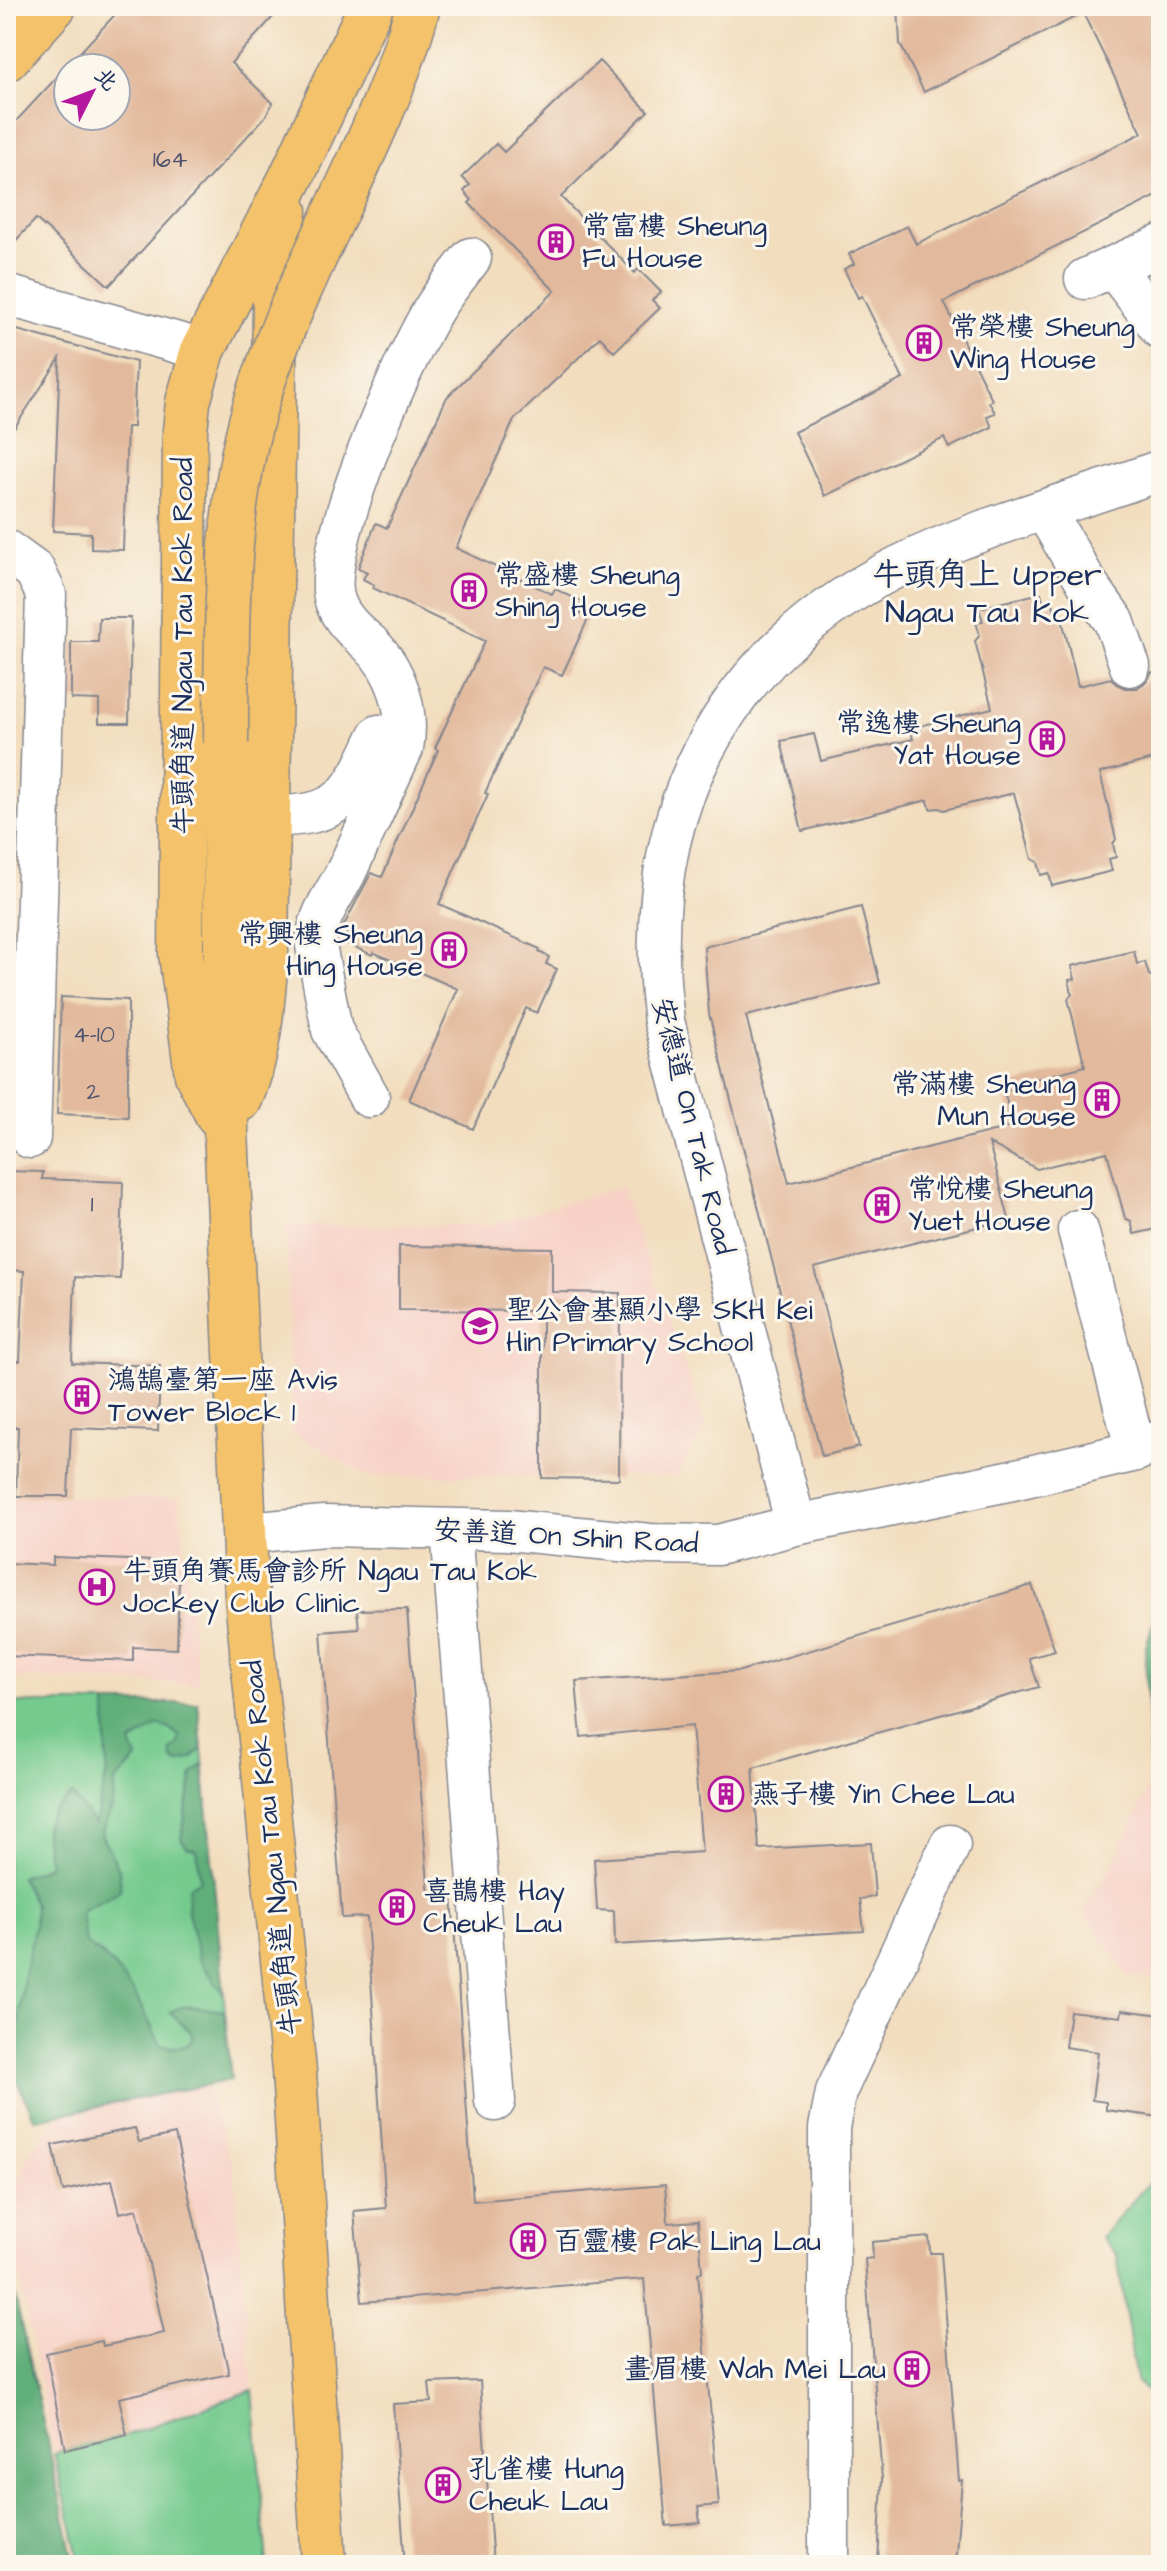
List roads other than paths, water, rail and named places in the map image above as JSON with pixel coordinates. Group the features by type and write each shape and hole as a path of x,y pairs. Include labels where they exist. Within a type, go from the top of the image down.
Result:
{"main road":[{"path":"6,59 54,6"},
{"name":"牛頭角道 Ngau Tau Kok Road","path":"226,1130 197,1075 181,954 185,430 188,402 203,350 291,178 371,6"},
{"name":"牛頭角道 Ngau Tau Kok Road","path":"324,2565 294,2071 247,1598 236,1390 226,1130 226,743 230,547 247,436 278,339 384,108 418,6"},
{"name":"牛頭角道 Ngau Tau Kok Road","path":"226,1130 248,1080 261,1018 266,956 275,302 279,247 291,178"}],"street":[{"path":"369,1097 332,1030 316,933 323,911 344,876 403,748 406,734 399,692 383,659 342,617 331,577 335,553 383,411 406,358 431,313 471,258"},
{"path":"1132,264 1161,329"},
{"path":"6,295 203,350"},
{"name":"安德道 On Tak Road","path":"796,1525 664,1021 658,976 657,932 667,852 677,814 710,739 730,707 756,673 802,627 868,583 947,545 1161,470"},
{"path":"1045,511 1087,583 1114,621 1130,666"},
{"path":"6,550 35,571 46,594 32,1138"},
{"path":"268,816 315,813 332,806 347,794 357,781 399,692"},
{"path":"1078,1230 1149,1445"},
{"name":"安善道 On Shin Road","path":"245,1533 324,1526 508,1530 650,1544 718,1545 796,1525 1008,1481 1149,1445"},
{"path":"451,1529 495,2101"},
{"path":"829,2565 829,2128 836,2092 950,1845"}],"place":[{"name":"常富樓 Sheung Fu House","path":"556,242"},
{"name":"常榮樓 Sheung Wing House","path":"924,343"},
{"name":"常盛樓 Sheung Shing House","path":"469,591"},
{"name":"常逸樓 Sheung Yat House","path":"1047,739"},
{"name":"常興樓 Sheung Hing House","path":"449,950"},
{"name":"常滿樓 Sheung Mun House","path":"1102,1100"},
{"name":"常悅樓 Sheung Yuet House","path":"882,1205"},
{"name":"聖公會基顯小學 SKH Kei Hin Primary School","path":"480,1326"},
{"name":"鴻鵠臺第一座 Avis Tower Block 1","path":"82,1396"},
{"name":"牛頭角賽馬會診所 Ngau Tau Kok Jockey Club Clinic","path":"97,1587"},
{"name":"燕子樓 Yin Chee Lau","path":"726,1794"},
{"name":"喜鵲樓 Hay Cheuk Lau","path":"397,1907"},
{"name":"百靈樓 Pak Ling Lau","path":"528,2241"},
{"name":"畫眉樓 Wah Mei Lau","path":"912,2369"},
{"name":"孔雀樓 Hung Cheuk Lau","path":"443,2485"}],"district":[{"name":"牛頭角上 Upper Ngau Tau Kok","path":"987,594"}]}
